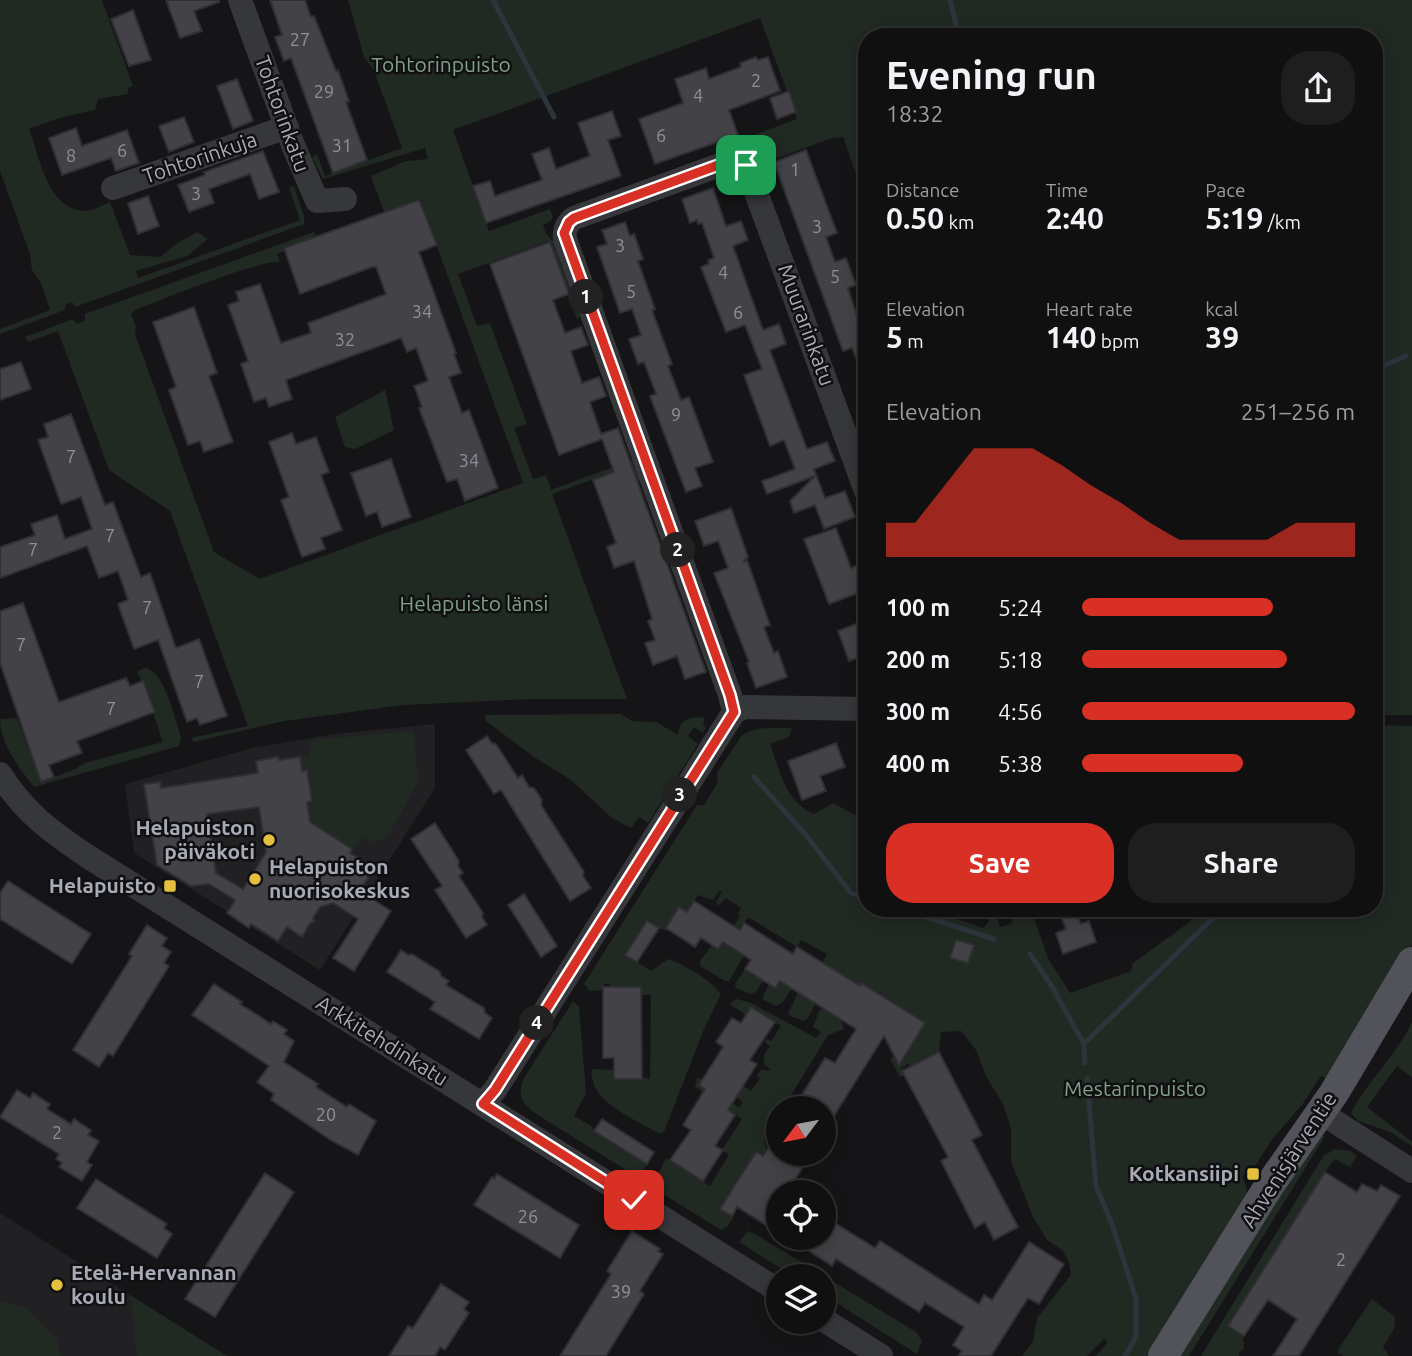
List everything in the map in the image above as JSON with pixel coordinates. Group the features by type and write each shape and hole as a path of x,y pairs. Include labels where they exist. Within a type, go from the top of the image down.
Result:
{"main road":[{"name":"Ahvenisjärventie","path":"1163,1356 1269,1186 1334,1093 1412,962"}],"street":[{"name":"Tohtorinkatu","path":"240,0 317,201 345,199"},
{"name":"Tohtorinkuja","path":"113,188 287,127"},
{"name":"Muurarinkatu","path":"734,712 564,233 569,222 728,162 741,161 749,170 858,469"},
{"path":"483,1104 495,1090 734,712 744,707 858,709"},
{"name":"Arkkitehdinkatu","path":"0,774 17,801 55,835 766,1284"},
{"path":"1320,1112 1412,1171"},
{"path":"836,1328 881,1356"}],"shaded area":[{"path":"435,724 435,788 320,970 134,853 125,784 256,747 335,734"},
{"name":"Etelä-Hervannan koulu","path":"0,1213 226,1356 0,1356"}],"green space":[{"path":"0,0 102,0 133,86 128,88 128,94 98,99 95,110 59,118 29,129 41,167 61,201 71,208 84,211 110,202 130,255 160,257 197,232 208,239 187,256 136,271 138,278 300,220 289,188 294,186 304,224 75,307 72,302 65,305 65,310 0,334 0,329 50,310 41,283 32,270 30,254 0,171"},
{"path":"348,0 1412,0 1412,715 1383,715 1383,28 858,28 858,179 843,137 832,138 764,163 754,135 797,119 760,18 453,130 489,231 550,209 553,217 543,225 546,234 553,241 580,317 577,319 549,241 458,274 477,326 490,323 527,424 514,428 533,479 546,475 551,490 632,460 640,481 637,482 631,466 552,494 627,699 530,699 403,705 284,721 194,742 191,738 248,726 170,511 109,470 58,331 28,342 25,337 73,319 77,324 85,321 85,314 314,232 316,237 284,248 285,251 277,254 280,262 232,273 135,310 131,314 136,327 135,334 214,552 260,579 523,483 420,200 384,212 371,176 406,161 428,159 425,148 323,179 312,157 317,154 325,176 402,148 374,71 364,57"},
{"path":"385,390 394,430 355,449 345,447 335,417"},
{"path":"145,668 152,671 164,687 181,737 179,746 34,787 7,747 0,719 17,718 41,782 85,763 163,742 153,713 155,711 137,671"},
{"path":"621,714 632,721 656,722 678,735 680,726 690,718 705,718 703,724 706,728 703,733 694,727 688,736 698,744 648,823 639,817 631,828 612,818 571,780 534,757 486,721 485,715"},
{"name":"Mestarinpuisto","path":"1383,725 1412,726 1412,944 1326,1079 1321,1076 1255,1166 1250,1165 1243,1177 1247,1191 1238,1219 1153,1356 1096,1356 1107,1343 1105,1338 1087,1356 1022,1356 1033,1342 1037,1318 1071,1275 1069,1262 1062,1250 1047,1240 1032,1215 1011,1161 1011,1129 1004,1106 986,1076 976,1050 961,1031 941,1032 939,1052 911,1066 912,1071 908,1064 901,1068 905,1075 900,1077 890,1059 909,1050 925,1023 861,984 842,1017 844,1029 828,1035 790,1096 766,1096 766,1158 756,1152 720,1208 733,1218 727,1227 721,1230 652,1187 666,1158 710,1186 729,1155 722,1150 742,1119 695,1087 697,1078 703,1079 699,1085 739,1107 743,1102 736,1097 743,1086 751,1091 760,1079 757,1075 762,1069 770,1069 764,1064 764,1055 770,1046 765,1042 767,1039 771,1041 781,1026 752,1007 746,1015 729,1004 737,999 751,1003 816,1038 821,1032 813,1027 820,1009 828,1011 822,963 827,954 801,940 797,947 748,917 730,946 744,956 729,981 700,966 700,961 712,945 719,949 740,916 738,914 741,908 726,898 718,906 716,902 722,892 719,891 713,900 698,895 687,912 679,908 671,932 647,921 626,955 651,971 668,959 674,961 705,979 721,994 704,1029 664,1132 660,1134 616,1109 597,1091 593,1081 592,1069 614,1070 650,1079 651,995 641,995 641,987 615,987 610,990 610,984 604,984 603,990 590,991 584,984 697,805 704,805 718,782 717,773 742,735 754,730 792,728 789,737 770,744 785,784 804,808 814,814 833,803 858,816 858,917 951,917 983,928 989,917 997,917 1000,927 1012,923 1013,917 1033,917 1049,960 1070,993 1131,971 1133,963 1197,917 1383,917"},
{"path":"414,731 418,782 386,839 371,842 362,836 352,849 310,822 307,802 312,801 307,771 302,771 300,757 309,757 311,740"},
{"path":"751,960 769,971 756,992 750,994 736,988 735,984"},
{"path":"773,979 798,980 783,1002 776,1006 762,999 769,984 775,988 779,982"},
{"path":"807,991 821,994 808,1018 804,1021 790,1016 788,1013 798,993 804,996"},
{"path":"573,1001 579,1007 586,1093 574,1116 647,1164 639,1178 536,1114 522,1099 524,1078"},
{"path":"1412,1022 1412,1077 1397,1066 1367,1107 1412,1142 1412,1146 1390,1132 1358,1121 1351,1113 1399,1046"},
{"path":"1322,1136 1325,1136 1189,1356 1177,1356 1289,1175"},
{"path":"1335,1149 1351,1151 1357,1156 1350,1167 1335,1159 1325,1172 1228,1325 1243,1336 1244,1349 1239,1356 1201,1356 1324,1155"},
{"path":"748,1231 766,1241 766,1250 781,1250 804,1264 774,1264 739,1242"},
{"path":"836,1283 916,1332 922,1341 917,1354 836,1303"},
{"path":"130,1295 227,1356 137,1356"},
{"path":"1372,1299 1395,1317 1394,1329 1383,1347 1389,1356 1344,1356 1338,1353 1339,1348"},
{"path":"0,1301 27,1308 57,1339 61,1356 0,1356"}],"building":[{"path":"166,0 219,2 194,11 202,31 180,38"},
{"path":"270,0 305,0 336,71 338,70 349,101 346,102 367,160 333,173 291,58 284,61 275,37 282,35"},
{"path":"133,10 151,60 129,66 111,19"},
{"path":"756,57 758,60 768,57 780,91 729,110 738,135 655,164 639,119 683,103 675,79 706,68 709,79 741,67 740,63"},
{"path":"237,79 253,121 233,129 217,86"},
{"path":"789,91 796,112 777,119 770,98"},
{"path":"612,111 621,136 608,140 621,176 486,223 473,186 490,181 495,196 542,180 532,154 549,148 556,169 590,156 578,123"},
{"path":"184,117 194,142 169,152 159,126"},
{"path":"76,128 82,146 127,130 139,163 116,171 111,158 62,175 49,138"},
{"path":"806,150 837,233 826,237 835,262 846,258 856,285 848,288 858,316 858,363 852,348 843,351 774,162"},
{"path":"263,151 279,192 259,199 250,174 209,189 214,203 189,212 178,185 205,175 204,172"},
{"path":"713,188 726,226 741,221 748,240 733,246 763,330 779,324 786,344 770,350 807,449 827,442 835,461 814,469 825,498 845,491 855,517 824,529 815,505 794,513 790,501 815,476 767,494 762,481 795,469 784,440 770,446 744,375 762,369 745,325 726,332 701,267 714,258 702,223 698,224 697,220 690,223 682,199"},
{"path":"148,196 159,226 138,234 128,203"},
{"path":"419,200 437,245 419,252 461,373 449,377 462,413 469,410 498,488 465,501 457,479 447,482 419,408 422,407 414,386 428,381 416,348 407,352 401,338 286,380 292,399 269,407 266,398 254,402 241,364 248,361 228,305 239,301 236,292 260,284 281,343 311,333 308,323 386,294 376,267 372,267 300,294 284,248"},
{"path":"625,222 630,236 634,234 643,259 638,261 672,364 668,366 681,400 689,397 713,462 695,468 702,486 686,492 650,396 656,394 644,362 638,364 629,339 641,335 632,309 620,313 597,247 607,244 602,230"},
{"path":"550,242 569,294 553,300 565,333 581,327 588,345 571,351 582,383 599,377 606,396 590,402 601,434 618,428 706,672 685,679 677,656 653,665 645,643 655,640 648,621 652,619 634,561 614,568 607,547 616,543 593,480 614,472 602,439 559,455 490,264"},
{"path":"194,307 217,373 209,376 233,442 204,452 200,441 188,445 169,390 176,387 153,322"},
{"path":"21,362 31,389 0,400 0,369"},
{"path":"71,414 105,505 113,502 141,577 150,573 176,648 199,639 227,716 200,725 197,718 187,722 158,640 134,649 118,604 128,600 118,571 99,578 87,546 0,578 0,547 35,535 31,524 57,515 65,539 92,529 81,497 61,504 38,440 48,437 44,424"},
{"path":"292,433 296,444 316,437 329,472 321,475 342,530 321,538 325,549 302,557 281,500 289,497 269,442"},
{"path":"391,459 411,517 382,527 377,512 366,516 351,473"},
{"path":"731,508 748,557 743,562 747,560 770,625 764,627 774,653 778,651 787,677 756,688 747,663 749,662 714,573 728,568 718,541 704,546 695,521"},
{"path":"836,528 851,568 858,565 858,593 829,604 804,539"},
{"path":"23,603 59,702 126,678 130,686 143,681 155,712 77,741 82,753 49,765 54,777 41,782 0,663 0,611"},
{"path":"858,623 858,658 849,661 838,631"},
{"path":"487,736 496,744 518,778 522,775 529,787 534,788 542,800 541,805 584,872 583,876 591,888 570,901 501,790 494,794 466,750"},
{"path":"836,743 845,767 820,776 826,791 802,800 788,761"},
{"path":"300,757 302,771 307,770 312,801 307,802 310,822 352,849 350,853 374,868 360,891 391,911 354,971 333,958 358,919 333,903 320,907 313,918 314,922 310,923 302,937 287,927 278,941 251,924 249,928 227,913 235,900 209,884 191,886 157,865 144,784 160,782 161,788 258,773 256,761","holes":["259,807 266,852 243,889 216,873 207,814"]},
{"path":"435,823 459,861 458,866 463,873 459,876 483,913 482,917 487,925 466,938 435,890 442,886 411,839"},
{"path":"8,881 91,934 72,964 0,919 0,893"},
{"path":"524,894 557,946 541,957 508,905"},
{"path":"694,901 740,930 744,923 793,954 797,947 925,1023 899,1065 884,1036 836,1113 836,1096 801,1096 825,1058 835,1063 856,1029 780,981 775,988 745,969 751,960 723,942 718,949 701,938 695,947 666,928 679,907 687,912"},
{"path":"1061,917 1078,917 1081,924 1089,921 1096,942 1063,954 1056,933 1066,929"},
{"path":"647,921 659,928 637,962 625,955"},
{"path":"147,925 167,938 162,946 171,952 164,963 169,966 113,1056 108,1053 99,1067 73,1050 132,956 129,954"},
{"path":"956,940 974,945 968,963 950,958"},
{"path":"401,950 440,972 441,976 449,981 446,985 484,1008 485,1013 492,1018 479,1039 430,1009 435,1002 387,972"},
{"path":"214,984 271,1024 273,1021 287,1030 284,1034 294,1041 284,1062 347,1107 349,1104 376,1121 358,1155 271,1100 274,1094 257,1082 269,1066 192,1015"},
{"path":"603,987 641,987 642,1079 614,1079 614,1058 603,1058"},
{"path":"751,1007 775,1022 750,1060 757,1064 728,1110 735,1115 715,1146 723,1150 703,1181 670,1160 691,1130 683,1125 705,1089 699,1085 723,1047 716,1042 732,1018 741,1023"},
{"path":"939,1052 982,1135 972,1140 1018,1227 994,1240 985,1222 975,1228 941,1161 948,1157 902,1071"},
{"path":"17,1090 30,1098 33,1093 50,1104 47,1109 71,1124 74,1119 91,1130 88,1135 99,1141 87,1162 92,1165 82,1181 59,1167 62,1163 56,1159 59,1154 0,1117"},
{"path":"602,1119 654,1152 647,1164 594,1131"},
{"path":"756,1152 763,1156 766,1152 766,1166 803,1166 795,1180 766,1180 766,1225 737,1207 732,1216 720,1209"},
{"path":"1325,1172 1357,1192 1362,1184 1377,1191 1381,1185 1400,1196 1299,1356 1273,1356 1297,1319 1268,1300 1244,1336 1228,1326"},
{"path":"265,1173 294,1192 215,1317 185,1299"},
{"path":"497,1174 579,1225 560,1258 474,1205 492,1177 494,1179"},
{"path":"96,1179 167,1224 164,1228 172,1234 157,1258 77,1208"},
{"path":"836,1224 875,1248 880,1241 979,1304 984,1295 992,1300 1029,1242 1064,1264 1039,1304 1028,1298 991,1356 958,1356 962,1351 953,1345 964,1327 925,1303 919,1312 836,1259 833,1264 808,1250 836,1250"},
{"path":"632,1231 660,1249 658,1251 663,1254 640,1291 644,1294 606,1356 560,1356 611,1274 607,1271"},
{"path":"441,1284 469,1302 464,1309 469,1313 445,1350 440,1347 435,1356 389,1356 408,1326 413,1328"}],"waterway":[{"path":"493,0 554,117"},
{"path":"950,0 957,28"},
{"path":"1383,366 1406,356"},
{"path":"754,777 805,834 851,893 858,895"},
{"path":"926,917 994,939"},
{"path":"1085,1063 1084,1044 1214,917"},
{"path":"1030,954 1084,1044"},
{"path":"1087,1078 1096,1186 1112,1224 1136,1299 1136,1337 1125,1356"}],"place":[{"name":"Helapuiston päiväkoti","path":"269,840"},
{"name":"Helapuiston nuorisokeskus","path":"255,879"},
{"name":"Helapuisto","path":"170,886"},
{"name":"Kotkansiipi","path":"1253,1174"},
{"name":"Etelä-Hervannan koulu","path":"57,1285"}],"route":[{"path":"634,1200 483,1104 495,1090 734,712 564,233 574,218 732,160 746,165"}],"park label":[{"name":"Tohtorinpuisto","path":"441,65"},
{"name":"Helapuisto länsi","path":"474,604"}]}
